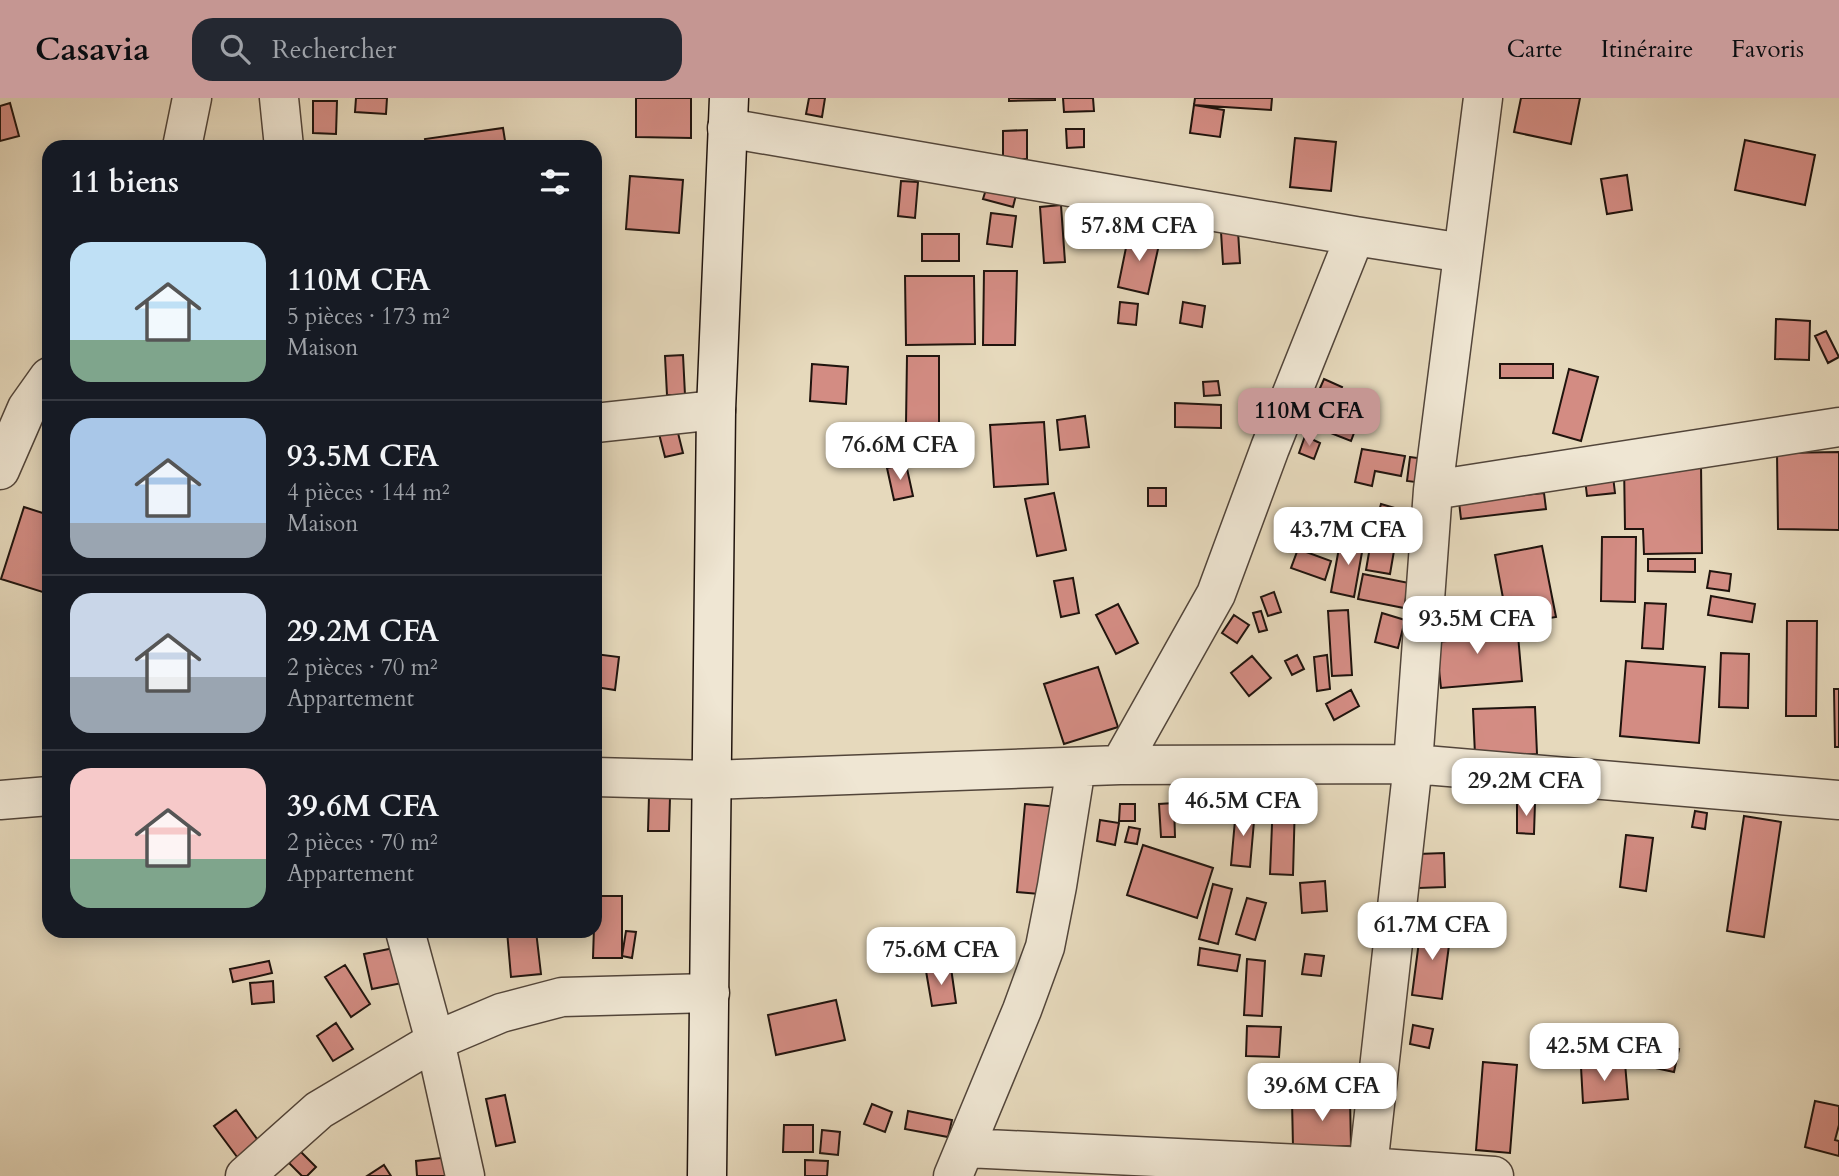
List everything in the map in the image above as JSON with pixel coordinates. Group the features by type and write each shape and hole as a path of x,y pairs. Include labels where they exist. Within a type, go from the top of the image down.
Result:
{"street":[{"path":"183,140 192,98"},
{"path":"279,98 283,140"},
{"path":"1367,1171 1413,764 1433,490 1483,98"},
{"path":"707,1176 716,410 728,113 1140,198 1463,253"},
{"path":"1120,765 1216,594 1354,236"},
{"path":"0,470 27,408 42,387"},
{"path":"602,422 716,410"},
{"path":"1433,490 1839,427"},
{"path":"602,777 711,780 1076,766 1413,764 1839,800"},
{"path":"1076,766 1045,947 960,1162 1494,1176"},
{"path":"0,800 42,797"},
{"path":"407,938 436,1041 465,1176"},
{"path":"246,1176 319,1110 436,1041 501,1013 562,997 710,993"}],"building":[{"path":"356,98 387,98 386,114 355,112"},
{"path":"636,98 691,98 691,138 636,137"},
{"path":"809,98 825,98 822,117 806,114"},
{"path":"1009,98 1055,98 1055,100 1009,101"},
{"path":"1063,98 1093,98 1094,111 1064,112"},
{"path":"1195,98 1272,98 1271,110 1194,105"},
{"path":"1521,98 1580,98 1571,144 1514,132"},
{"path":"313,101 337,101 336,134 313,133"},
{"path":"10,103 19,136 0,141 0,106"},
{"path":"1194,105 1224,110 1220,137 1190,133"},
{"path":"503,128 505,140 425,140"},
{"path":"1066,129 1084,129 1084,147 1067,148"},
{"path":"1027,130 1027,159 1003,159 1003,131"},
{"path":"1295,138 1336,142 1331,191 1290,187"},
{"path":"1745,140 1815,155 1805,205 1735,190"},
{"path":"1627,175 1632,210 1607,214 1601,179"},
{"path":"630,176 683,180 679,233 626,229"},
{"path":"901,181 918,182 915,218 898,216"},
{"path":"987,186 1016,195 1013,207 983,199"},
{"path":"1061,205 1065,262 1044,263 1040,207"},
{"path":"991,213 1016,216 1012,247 987,244"},
{"path":"1238,231 1240,263 1223,264 1221,232"},
{"path":"1129,233 1160,240 1148,294 1118,287"},
{"path":"922,234 959,234 959,261 922,261"},
{"path":"984,271 1017,271 1015,345 983,345"},
{"path":"905,276 974,276 975,344 906,345"},
{"path":"1120,302 1138,304 1136,325 1118,323"},
{"path":"1183,302 1205,306 1202,327 1180,323"},
{"path":"1776,319 1810,321 1809,360 1775,359"},
{"path":"1826,331 1839,357 1828,363 1815,336"},
{"path":"683,355 685,395 667,395 665,356"},
{"path":"907,356 939,356 939,424 906,424"},
{"path":"812,364 848,367 846,404 810,401"},
{"path":"1500,364 1553,364 1553,378 1500,378"},
{"path":"1569,369 1598,377 1581,441 1553,433"},
{"path":"1324,379 1342,387 1323,430 1305,422"},
{"path":"1218,381 1220,395 1204,396 1203,382"},
{"path":"1175,403 1221,405 1221,428 1175,427"},
{"path":"1085,416 1089,447 1060,450 1057,420"},
{"path":"1335,416 1357,425 1351,441 1328,432"},
{"path":"675,421 683,453 665,457 657,426"},
{"path":"1044,422 1048,484 994,487 990,425"},
{"path":"1305,436 1320,443 1314,459 1299,453"},
{"path":"1362,449 1405,456 1401,476 1375,471 1372,486 1355,482"},
{"path":"1839,452 1839,530 1778,529 1777,453"},
{"path":"1410,457 1425,459 1423,483 1407,481"},
{"path":"1624,463 1701,463 1702,553 1644,554 1643,529 1625,529"},
{"path":"906,464 913,496 894,500 887,468"},
{"path":"1612,468 1615,493 1587,496 1584,471"},
{"path":"1148,488 1166,488 1166,506 1148,506"},
{"path":"1054,493 1066,550 1037,556 1025,499"},
{"path":"1544,493 1546,509 1461,519 1459,502"},
{"path":"1381,504 1405,511 1399,536 1374,529"},
{"path":"24,507 42,513 42,592 1,579"},
{"path":"1341,537 1364,541 1354,597 1331,592"},
{"path":"1602,537 1636,537 1635,602 1601,601"},
{"path":"1371,541 1395,545 1390,574 1366,570"},
{"path":"1542,546 1556,617 1508,625 1495,555"},
{"path":"1298,549 1331,561 1325,580 1291,568"},
{"path":"1648,559 1695,559 1695,572 1648,571"},
{"path":"1710,571 1731,574 1729,591 1707,588"},
{"path":"1363,574 1409,583 1404,608 1358,599"},
{"path":"1073,578 1079,613 1061,617 1054,581"},
{"path":"1274,592 1281,612 1268,616 1261,597"},
{"path":"1711,596 1755,604 1752,622 1708,615"},
{"path":"1645,603 1666,604 1663,649 1642,648"},
{"path":"1118,604 1138,643 1116,654 1096,615"},
{"path":"1348,610 1352,675 1332,676 1328,611"},
{"path":"1261,611 1267,630 1259,632 1253,613"},
{"path":"1382,613 1405,620 1398,648 1375,642"},
{"path":"1234,615 1249,625 1237,643 1222,633"},
{"path":"1486,619 1487,638 1518,635 1522,681 1441,688 1436,642 1446,641 1444,621"},
{"path":"1787,621 1817,621 1816,716 1786,716"},
{"path":"1721,653 1749,654 1748,708 1719,707"},
{"path":"602,655 619,657 615,690 602,688"},
{"path":"1297,655 1304,669 1292,675 1285,661"},
{"path":"1327,655 1330,689 1317,691 1314,657"},
{"path":"1252,656 1271,678 1249,696 1231,673"},
{"path":"1626,661 1705,667 1699,743 1620,736"},
{"path":"1098,667 1118,727 1064,744 1044,684"},
{"path":"1834,689 1839,689 1839,747 1835,747"},
{"path":"1351,690 1359,706 1334,720 1326,704"},
{"path":"1535,707 1537,754 1475,755 1473,709"},
{"path":"649,796 670,798 669,831 648,831"},
{"path":"1273,800 1295,801 1293,875 1270,874"},
{"path":"1517,802 1535,802 1534,834 1517,833"},
{"path":"1174,803 1175,837 1161,837 1159,804"},
{"path":"1025,804 1059,807 1051,895 1017,892"},
{"path":"1120,804 1135,804 1135,821 1119,821"},
{"path":"1236,809 1255,810 1250,867 1231,865"},
{"path":"1695,811 1707,813 1705,829 1692,827"},
{"path":"1744,816 1781,822 1764,937 1727,931"},
{"path":"1100,820 1119,823 1115,845 1097,841"},
{"path":"1129,827 1140,829 1137,844 1125,842"},
{"path":"1626,835 1653,838 1646,891 1620,887"},
{"path":"1143,845 1213,868 1197,918 1127,895"},
{"path":"1444,853 1445,887 1419,888 1418,854"},
{"path":"1325,881 1327,911 1302,913 1300,883"},
{"path":"1213,884 1232,889 1218,944 1199,939"},
{"path":"602,896 622,896 622,958 593,958 594,938 602,938"},
{"path":"1247,898 1266,903 1255,940 1236,934"},
{"path":"1421,926 1451,930 1442,999 1412,995"},
{"path":"626,931 636,932 632,958 622,956"},
{"path":"508,938 537,938 541,974 511,977"},
{"path":"394,948 402,983 372,989 364,954"},
{"path":"1200,948 1240,955 1237,971 1198,965"},
{"path":"1305,954 1324,956 1321,976 1302,974"},
{"path":"1247,959 1265,961 1262,1016 1244,1015"},
{"path":"269,961 272,973 233,982 230,969"},
{"path":"345,965 370,1004 351,1017 325,977"},
{"path":"951,968 956,1003 932,1006 926,971"},
{"path":"273,981 274,1002 252,1004 250,983"},
{"path":"836,1000 845,1040 776,1055 768,1015"},
{"path":"336,1023 353,1049 333,1061 317,1036"},
{"path":"1413,1025 1433,1029 1429,1048 1410,1044"},
{"path":"1247,1026 1281,1027 1279,1057 1246,1056"},
{"path":"1651,1044 1679,1049 1674,1072 1646,1066"},
{"path":"1483,1062 1517,1065 1510,1153 1476,1150"},
{"path":"1625,1063 1628,1099 1583,1103 1581,1067"},
{"path":"1252,1070 1268,1072 1267,1086 1251,1085"},
{"path":"505,1095 515,1142 496,1146 486,1099"},
{"path":"1350,1099 1351,1146 1293,1147 1292,1100"},
{"path":"1815,1101 1839,1106 1839,1125 1835,1140 1839,1141 1839,1156 1805,1147"},
{"path":"872,1104 892,1112 885,1132 864,1124"},
{"path":"236,1110 265,1150 243,1165 214,1126"},
{"path":"908,1111 952,1120 948,1137 905,1129"},
{"path":"784,1125 813,1125 813,1152 783,1152"},
{"path":"822,1130 840,1132 838,1155 820,1153"},
{"path":"300,1151 316,1167 307,1176 302,1176 289,1163"},
{"path":"449,1157 451,1176 417,1176 416,1161"},
{"path":"805,1160 828,1161 827,1176 805,1176"},
{"path":"384,1165 391,1176 367,1176"}]}
